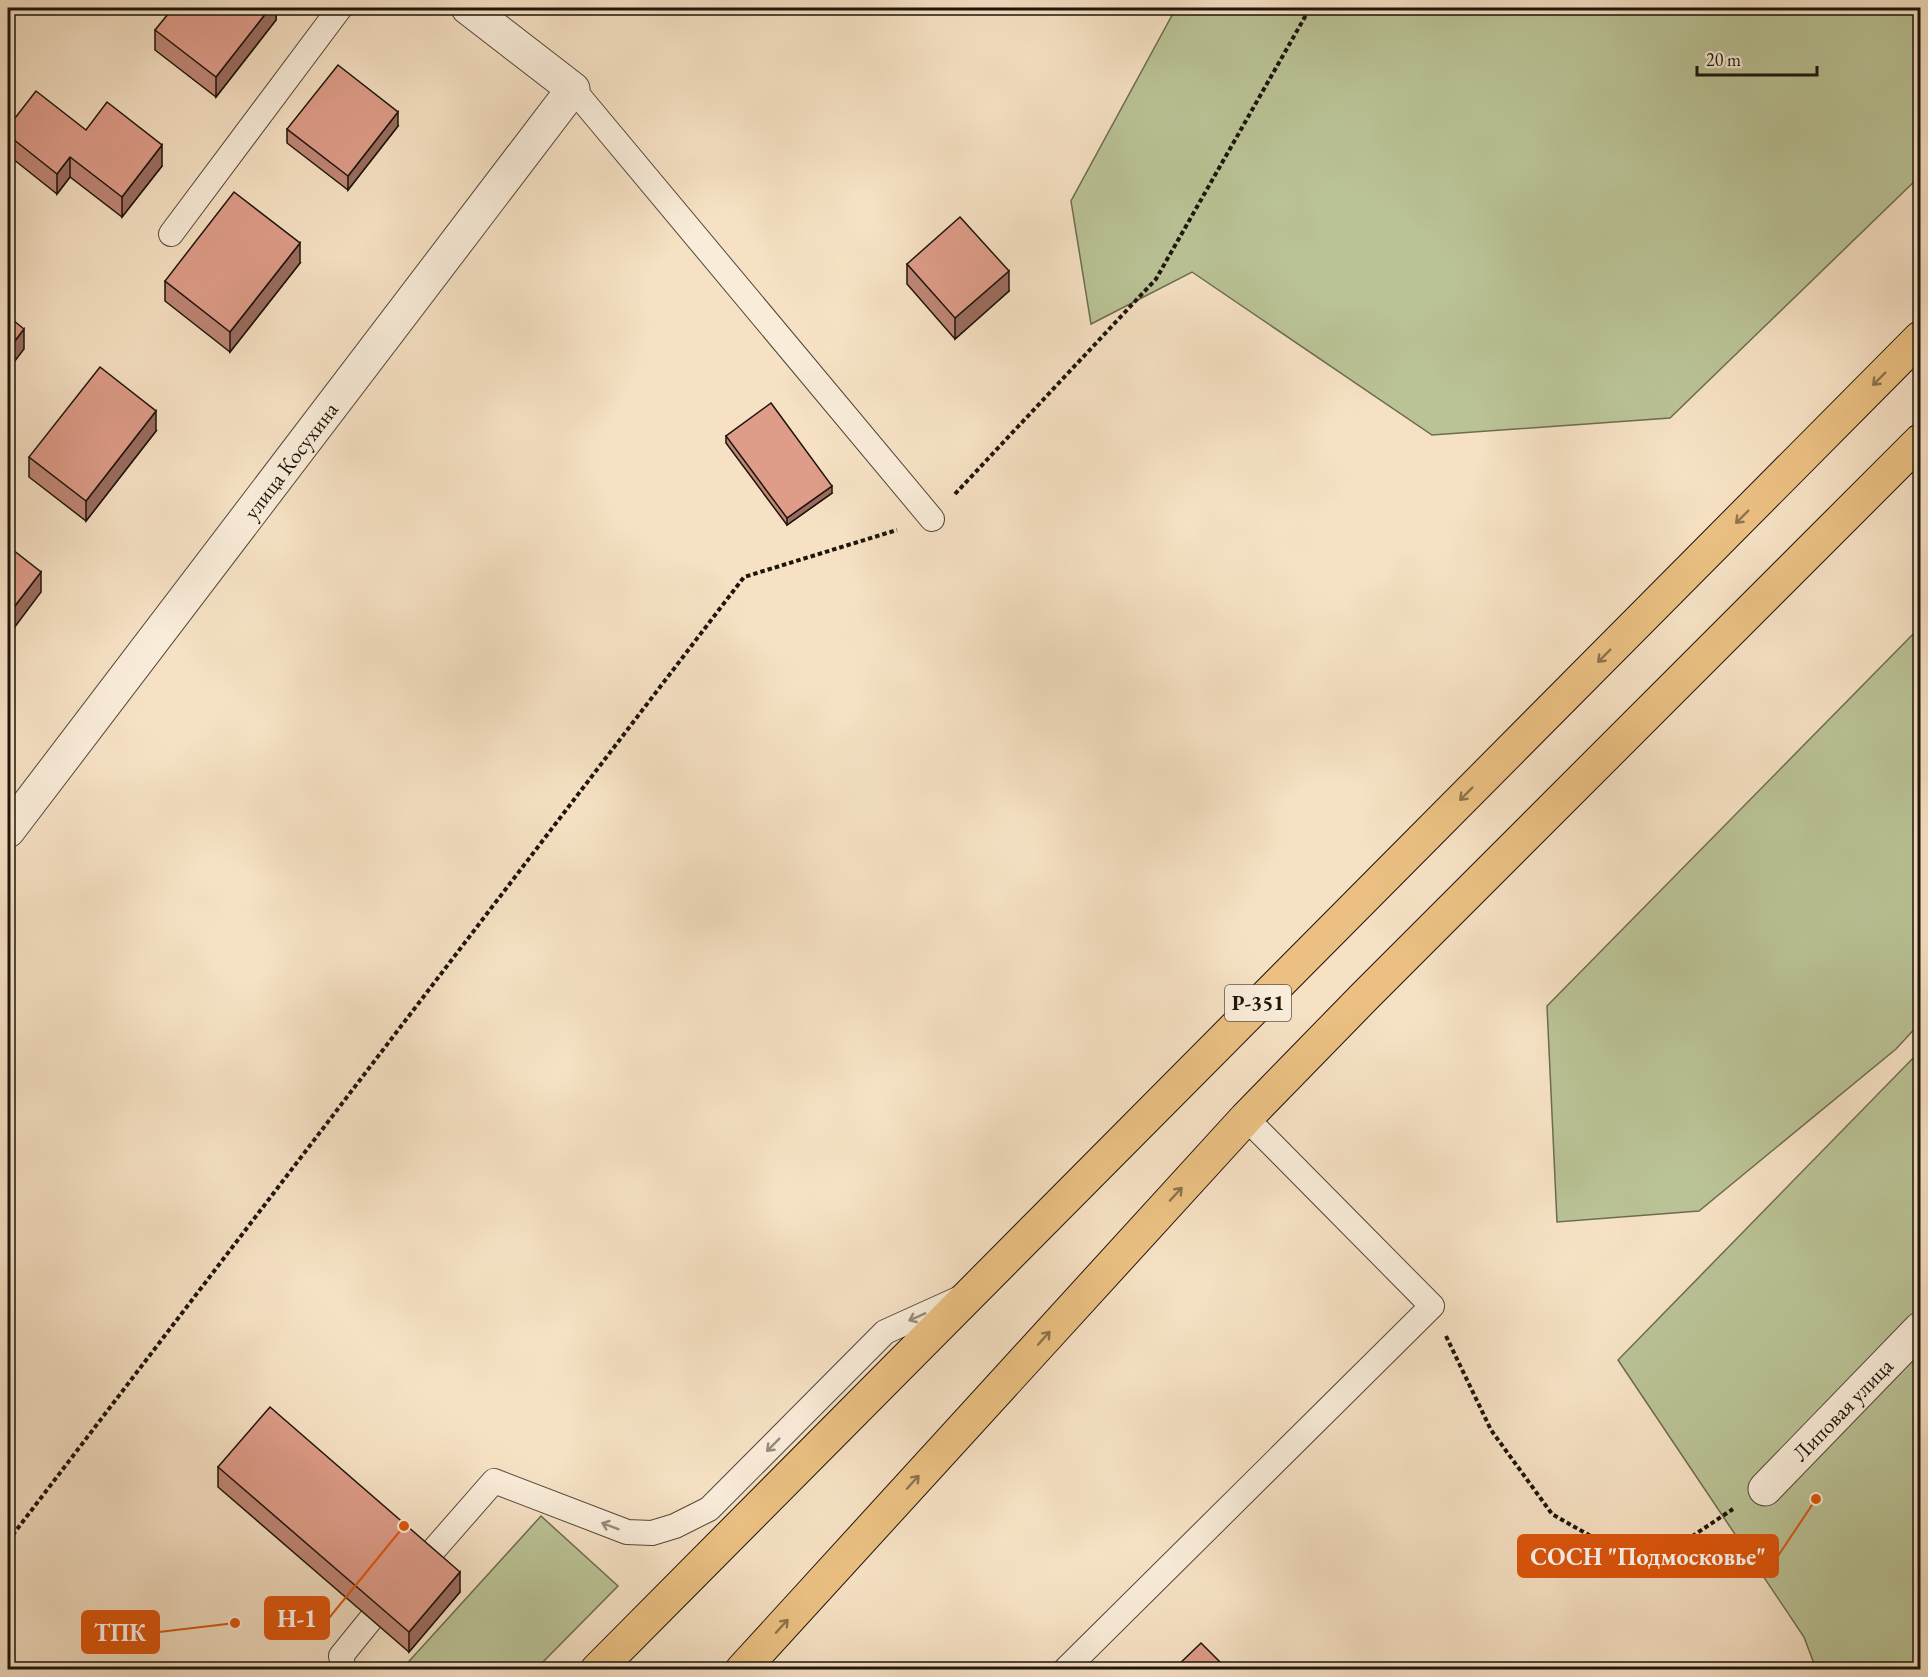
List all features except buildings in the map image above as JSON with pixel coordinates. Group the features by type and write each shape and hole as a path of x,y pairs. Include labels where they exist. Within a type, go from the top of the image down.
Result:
{"highway":[{"name":"Р-351","path":"597,1670 1920,338"},
{"path":"742,1670 1246,1118 1920,441"}],"street":[{"path":"468,8 573,88"},
{"name":"улица Косухина","path":"8,831 573,88"},
{"name":"Липовая улица","path":"1765,1489 1920,1329"}],"lane":[{"path":"171,234 340,8"},
{"path":"573,88 932,519"},
{"path":"1065,1670 1432,1306 1246,1118"},
{"path":"424,1561 494,1482 627,1532 652,1533 675,1526 709,1509 885,1332 971,1293"},
{"path":"343,1663 371,1619"}],"path":[{"path":"8,1541 744,577 932,519 1156,279 1310,8"},
{"path":"1432,1306 1491,1430 1552,1514 1615,1550 1682,1543 1765,1489"}],"green space":[{"path":"1176,8 1920,8 1920,176 1670,418 1432,435 1192,272 1091,324 1071,201"},
{"path":"1920,627 1920,1023 1896,1049 1699,1211 1557,1222 1547,1006"},
{"path":"1920,1051 1920,1669 1816,1669 1804,1637 1618,1360"},
{"path":"541,1516 618,1586 536,1669 402,1669"}],"place":[{"name":"СОСН \"Подмосковье\"","path":"1816,1499"},
{"name":"Н-1","path":"404,1526"},
{"name":"ТПК","path":"235,1623"}]}
